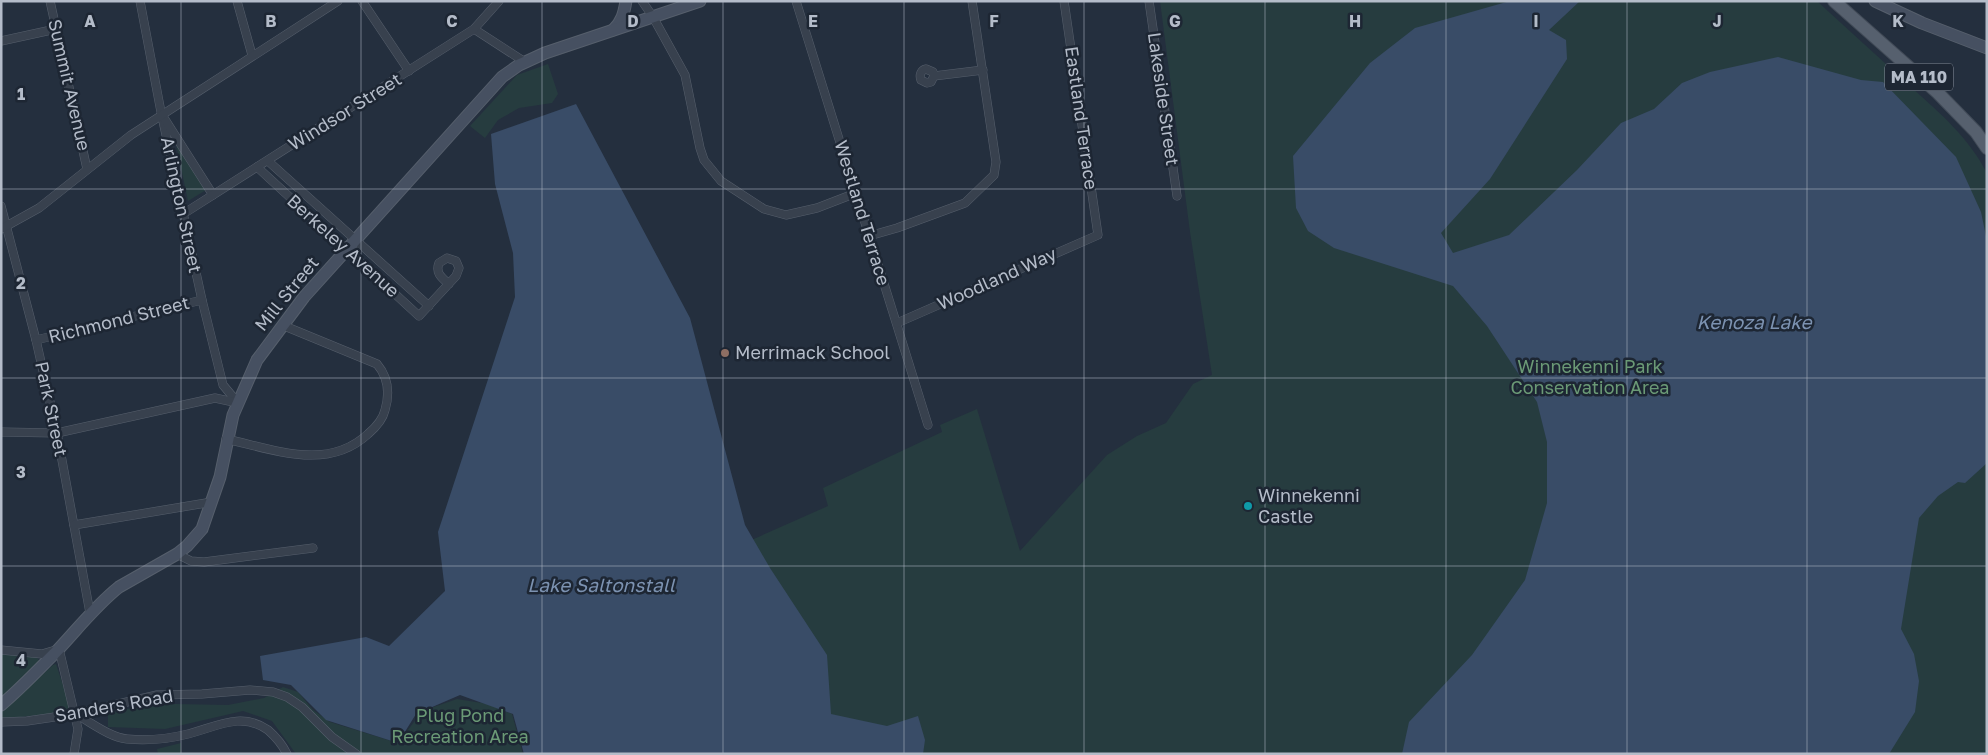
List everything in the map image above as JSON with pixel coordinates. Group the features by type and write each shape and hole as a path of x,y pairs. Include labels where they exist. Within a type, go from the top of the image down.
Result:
{"main road":[{"path":"612,31 619,25 624,14 626,1"},
{"name":"Mill Street","path":"1,705 59,649 90,613 120,587 177,554 202,529 220,477 226,439 238,403 258,360 304,297 497,82 511,69 545,53 700,1"},
{"path":"1875,1 1922,23 1987,48"},
{"name":"MA 110","path":"1839,5 1938,93 1976,132 1987,148"}],"street":[{"name":"Summit Avenue","path":"50,1 88,169"},
{"name":"Arlington Street","path":"140,1 161,114 202,300 223,385 238,403"},
{"path":"237,1 252,55"},
{"path":"4,228 33,212 161,114 338,1"},
{"path":"362,1 409,71"},
{"name":"Windsor Street","path":"183,214 474,29 499,1"},
{"path":"642,1 685,75 704,160 721,181 764,209 786,215 817,208 856,194"},
{"name":"Westland Terrace","path":"796,1 928,425"},
{"path":"870,236 906,225 964,203 994,175 996,162 984,70 972,1"},
{"name":"Eastland Terrace","path":"1064,1 1098,235"},
{"name":"Lakeside Street","path":"1149,1 1176,196"},
{"path":"1,41 56,29"},
{"path":"474,29 525,62"},
{"path":"934,76 984,70"},
{"path":"161,114 213,194"},
{"name":"Berkeley Avenue","path":"268,161 429,306"},
{"name":"Berkeley Avenue","path":"257,167 420,316 449,284"},
{"name":"Park Street","path":"1,206 4,228 36,340 57,432 90,613"},
{"name":"Woodland Way","path":"897,323 1098,235"},
{"name":"Richmond Street","path":"36,340 202,300"},
{"path":"226,439 286,453 310,456 331,454 350,447 361,440 374,428 385,412 388,398 387,382 384,372 377,364 282,325"},
{"path":"1,432 57,432 215,398 238,403"},
{"path":"74,526 212,502"},
{"path":"177,554 191,561 204,562 313,548"},
{"path":"1,650 42,654 59,649 78,729 74,754"},
{"name":"Sanders Road","path":"1,722 27,721 75,714 157,695 250,690 273,692 287,697 302,707 332,737 356,754"},
{"path":"75,714 124,739 174,737 231,721 246,720 274,735 283,745 287,754"}],"green space":[{"name":"Winnekenni Park Conservation Area","path":"1160,1 1817,1 1963,137 1987,173 1987,754 916,754 883,732 823,719 747,542 828,506 823,488 942,432 940,425 977,409 1020,551 1107,455 1137,436 1166,423 1193,384 1212,375 1190,232"},
{"path":"548,64 558,94 552,103 519,108 498,120 485,138 470,126 517,75"},
{"path":"176,144 206,190 188,201"},
{"path":"1,654 36,657 40,661 1,698"},
{"path":"56,664 70,706 66,712 1,719 1,712"},
{"name":"Plug Pond Recreation Area","path":"283,687 298,692 313,710 330,722 398,743 417,718 428,709 457,699 488,704 512,714 523,754 296,754 272,721 243,711 165,729 108,727 108,711 175,704 228,705 264,698"},
{"path":"181,743 181,754 158,754 157,749"}],"water":[{"name":"Kenoza Lake","path":"1510,1 1580,1 1549,30 1566,40 1567,59 1490,179 1441,233 1453,253 1509,235 1577,170 1621,123 1654,109 1682,83 1710,72 1778,57 1861,80 1883,82 1956,157 1981,212 1987,241 1987,463 1965,483 1958,482 1938,496 1919,518 1901,629 1914,654 1919,681 1915,712 1889,754 1402,754 1409,722 1472,655 1525,580 1547,503 1547,442 1537,402 1487,326 1453,286 1334,248 1308,231 1296,208 1293,156 1370,63 1415,28"},
{"name":"Lake Saltonstall","path":"576,104 690,318 745,525 770,568 827,655 831,714 887,726 918,716 925,740 923,754 524,754 513,714 460,695 416,714 398,743 326,720 291,685 263,680 260,656 366,637 389,646 445,591 438,532 515,297 513,253 495,184 491,134"}],"place":[{"name":"Merrimack School","path":"725,353"},
{"name":"Winnekenni Castle","path":"1248,506"}]}
